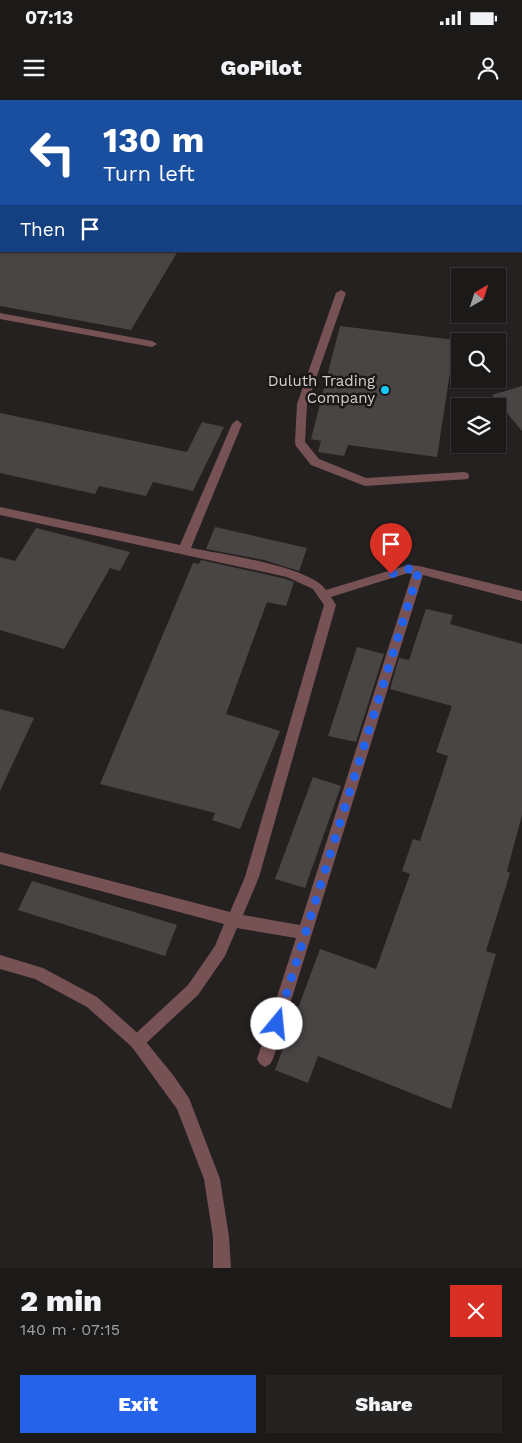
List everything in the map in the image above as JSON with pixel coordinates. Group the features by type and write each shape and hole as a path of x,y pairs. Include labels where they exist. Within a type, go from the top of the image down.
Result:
{"street":[{"path":"341,293 302,404 300,443 315,462 365,482 464,476"},
{"path":"0,316 152,344"},
{"path":"184,550 237,424"},
{"path":"0,511 289,573 317,586 330,605 252,877 220,951 193,990 137,1042"},
{"path":"323,595 408,569 419,570 522,596"},
{"path":"265,1060 419,570"},
{"path":"0,858 233,920 305,934"},
{"path":"0,962 38,973 92,1002 137,1042 183,1104 212,1179 221,1237 222,1268"}],"building":[{"path":"0,252 177,252 131,330 0,306"},
{"name":"Duluth Trading Company","path":"340,326 451,340 451,366 437,457 348,445 344,456 318,452 321,441 311,439"},
{"path":"522,386 522,431 506,412 506,398 494,398 492,395"},
{"path":"0,413 187,452 202,422 224,427 193,491 153,482 146,496 99,486 95,494 0,473"},
{"path":"215,527 307,548 299,571 264,560 206,549"},
{"path":"36,528 130,552 120,571 110,568 64,649 0,630 0,557 15,561"},
{"path":"201,560 294,582 286,606 267,602 226,714 280,731 240,829 212,820 215,813 100,784 193,563 199,564"},
{"path":"426,609 453,615 450,624 522,644 522,815 507,871 510,873 486,951 496,954 451,1109 318,1056 308,1083 275,1070 320,949 376,969 410,874 402,871 413,839 420,841 448,756 436,752 452,706 390,689 399,658 409,660"},
{"path":"357,647 384,654 356,742 328,736"},
{"path":"0,709 34,718 0,791"},
{"path":"313,777 341,786 305,888 275,879"},
{"path":"32,881 177,925 165,956 18,910"}],"place":[{"name":"Duluth Trading Company","path":"385,390"}],"route":[{"path":"277,1024 419,570 408,569 391,574"}]}
